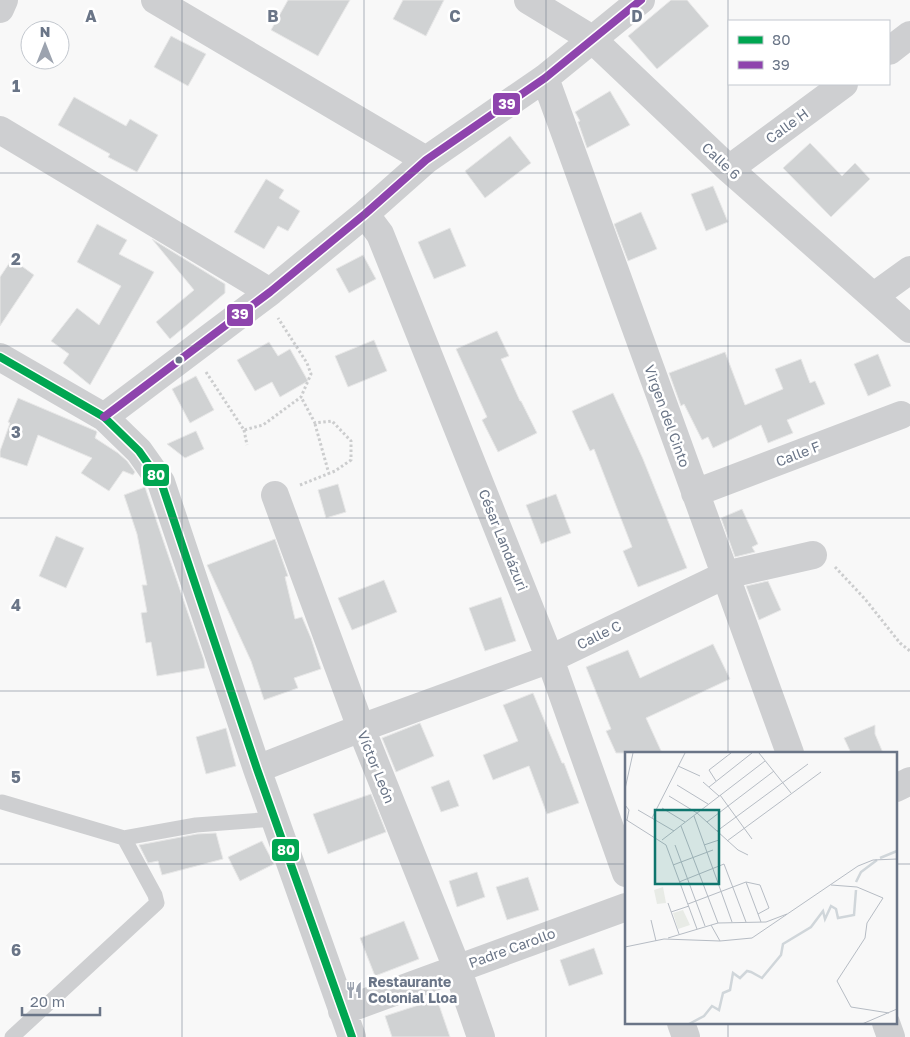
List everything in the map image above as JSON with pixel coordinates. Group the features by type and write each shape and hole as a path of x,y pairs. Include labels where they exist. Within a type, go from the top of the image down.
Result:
{"street":[{"path":"0,9 4,0"},
{"path":"155,0 426,160"},
{"name":"Calle 6","path":"528,0 592,39 729,169 910,329"},
{"path":"104,416 267,294 365,214 426,160 545,78 641,0"},
{"path":"890,50 910,35"},
{"name":"Virgen del Cinto","path":"545,78 790,752"},
{"name":"Calle H","path":"729,169 843,85"},
{"path":"0,130 267,294"},
{"name":"César Landázuri","path":"365,214 380,234 550,659 625,870"},
{"path":"874,296 910,270"},
{"path":"0,358 104,416 138,452 161,482 274,819 352,1037"},
{"name":"Calle F","path":"695,493 901,415"},
{"name":"Víctor León","path":"275,495 361,728 457,968 481,1037"},
{"name":"Calle C","path":"257,769 361,728 550,659 725,575 812,555"},
{"path":"898,787 910,781"},
{"name":"Padre Carollo","path":"342,1011 625,906"},
{"path":"681,1024 686,1037"},
{"path":"886,1024 891,1037"}],"lane":[{"path":"2,802 124,838 196,825 274,819"},
{"path":"12,1037 156,903 155,895 124,838"}],"path":[{"path":"244,430 263,425 301,396 311,374 307,363 267,294"},
{"path":"193,350 244,430 248,445"},
{"path":"301,396 315,423 329,474"},
{"path":"275,495 329,474 351,460 351,441 332,421 315,423"},
{"path":"812,555 838,568 900,643 910,651"}],"building":[{"path":"288,0 350,0 318,56 271,30"},
{"path":"403,0 444,0 426,36 393,19"},
{"path":"671,0 687,0 709,26 657,69 628,36"},
{"path":"171,36 206,54 188,86 154,67"},
{"path":"610,91 630,125 587,148 578,122 580,121 575,112"},
{"path":"74,97 126,126 130,119 158,135 137,172 108,157 110,154 58,125"},
{"path":"510,136 531,163 485,198 465,171"},
{"path":"810,143 842,176 855,163 870,179 831,217 783,168"},
{"path":"266,179 284,190 279,198 300,211 288,231 278,226 264,249 234,232"},
{"path":"713,186 728,222 706,231 691,194"},
{"path":"641,212 657,249 628,261 614,224"},
{"path":"97,224 127,240 119,254 154,272 90,385 63,363 69,354 51,341 77,308 99,325 121,286 77,262"},
{"path":"450,228 466,266 434,279 418,242"},
{"path":"152,239 225,284 225,293 170,339 156,322 194,290"},
{"path":"363,255 376,279 349,293 336,269"},
{"path":"12,259 34,275 0,326 0,277"},
{"path":"497,331 509,356 501,359 537,433 498,452 482,420 487,417 456,349"},
{"path":"374,340 387,371 348,387 335,356"},
{"path":"269,342 278,356 290,349 308,381 280,397 272,382 255,391 237,360"},
{"path":"725,352 745,405 783,389 775,369 801,359 810,383 815,381 825,404 787,420 793,433 768,443 761,425 713,448 708,437 702,440 684,404 681,406 669,373"},
{"path":"878,354 891,386 868,396 854,364"},
{"path":"196,376 214,410 190,423 172,389"},
{"path":"613,393 643,459 687,568 638,587 623,551 632,547 594,449 590,451 572,411"},
{"path":"18,398 96,431 95,438 118,453 135,472 133,475 123,471 109,491 81,473 92,458 38,435 27,466 0,457 0,451 10,423 8,422"},
{"path":"196,431 204,449 185,458 167,444"},
{"path":"338,484 346,512 326,518 318,490"},
{"path":"145,487 204,660 205,668 157,676 151,642 146,643 141,613 147,612 142,585 147,585 137,534 124,495"},
{"path":"556,494 571,533 541,544 526,505"},
{"path":"742,509 758,544 752,547 755,552 735,557 721,518"},
{"path":"56,536 84,548 66,588 39,576"},
{"path":"275,539 288,576 285,577 295,619 302,617 321,669 294,678 298,688 264,700 251,661 207,565"},
{"path":"384,580 397,612 352,630 338,598"},
{"path":"768,581 781,610 759,620 746,586"},
{"path":"501,597 516,641 485,651 469,608"},
{"path":"713,644 730,679 646,718 662,752 616,753 606,731 611,729 586,667 628,650 640,678"},
{"path":"533,693 562,763 564,763 579,803 547,814 529,766 493,780 483,755 518,741 503,705"},
{"path":"420,723 434,756 396,772 382,738"},
{"path":"875,725 875,734 883,752 851,752 844,738"},
{"path":"226,728 236,766 206,774 196,737"},
{"path":"449,780 459,806 441,812 431,787"},
{"path":"371,794 386,832 328,854 313,814"},
{"path":"216,833 223,859 162,875 158,861 148,863 139,845 197,834"},
{"path":"262,841 274,864 240,881 228,857"},
{"path":"477,872 485,897 457,907 449,881"},
{"path":"528,877 539,910 507,920 496,887"},
{"path":"404,921 419,959 375,976 360,938"},
{"path":"594,948 603,974 569,986 560,960"},
{"path":"437,999 450,1037 392,1037 385,1016"}],"transit line":[{"name":"39","path":"104,417 270,292 365,214 426,160 545,78 641,0"},
{"name":"80","path":"0,357 104,417 139,451 161,482 257,769 352,1037"}],"place":[{"name":"Restaurante Colonial Lloa","path":"354,990"}]}
